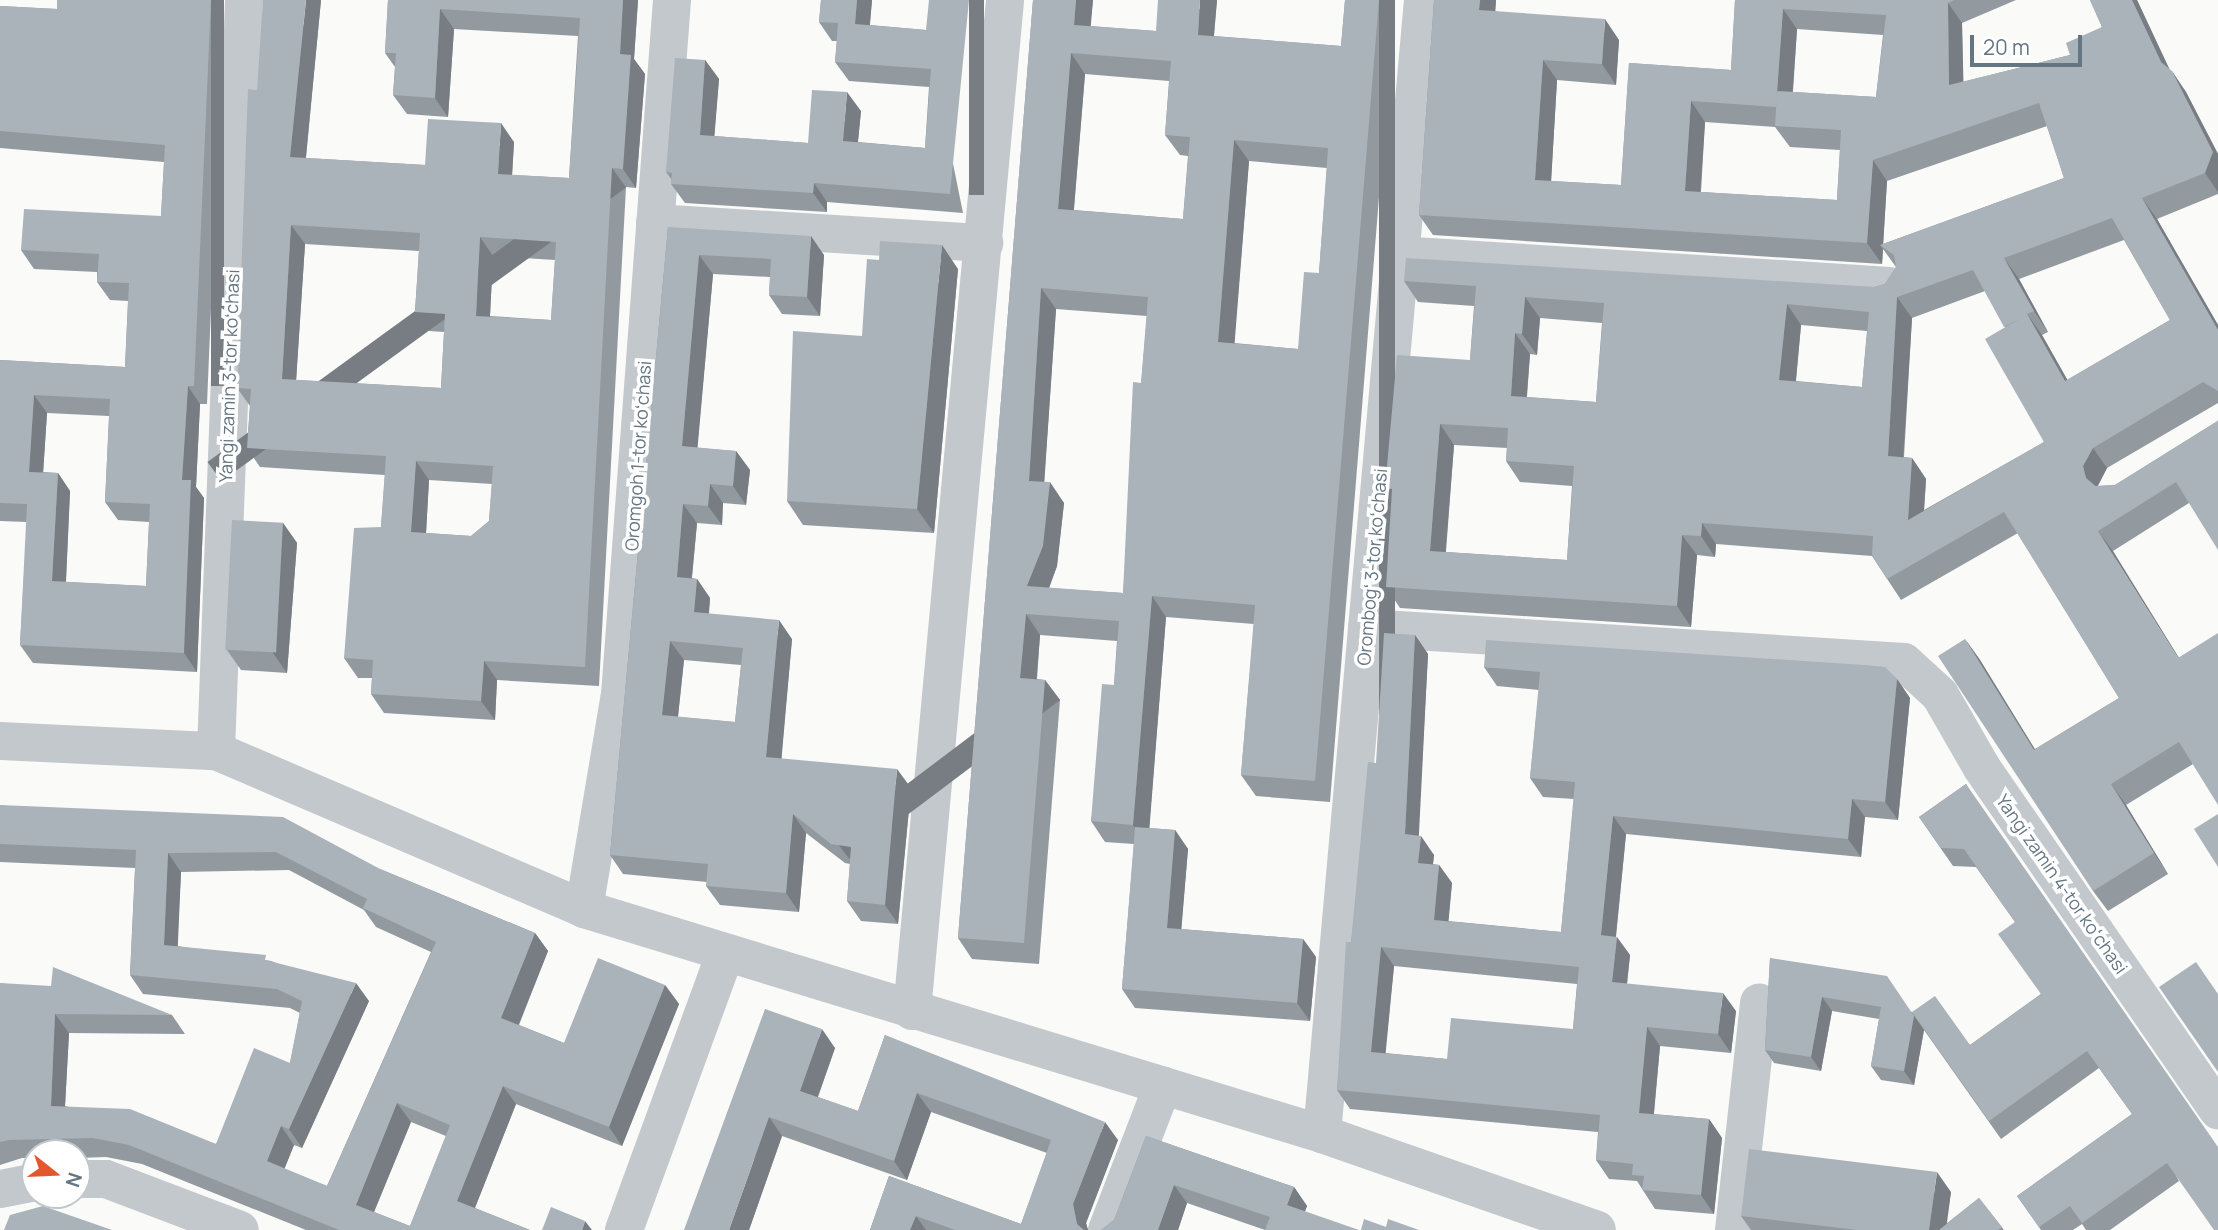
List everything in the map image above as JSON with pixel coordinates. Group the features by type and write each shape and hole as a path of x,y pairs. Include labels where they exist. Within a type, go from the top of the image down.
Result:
{"street":[{"name":"Yangi zamin 3-tor koʻchasi","path":"216,751 244,0"},
{"name":"Oromgoh 1-tor koʻchasi","path":"584,909 620,695 672,0"},
{"path":"912,1011 1005,0"},
{"name":"Orombogʻ 3-tor koʻchasi","path":"1322,1134 1398,255 1423,0"},
{"path":"656,223 984,243"},
{"path":"1398,255 1889,286"},
{"name":"Yangi zamin 4-tor koʻchasi","path":"1367,628 1904,662 1940,695 1982,768 2218,1110"},
{"path":"0,741 216,751 584,909 724,956 1322,1134 1544,1220 1597,1230"},
{"path":"624,1230 724,956"},
{"path":"1734,1230 1759,1002"},
{"path":"1107,1230 1163,1085"},
{"path":"91,1179 106,1179 240,1230"},
{"path":"0,1189 21,1185"}],"building":[{"path":"57,0 211,0 194,386 188,386 182,480 191,480 184,653 20,645 27,504 0,503 0,360 125,367 129,283 97,282 99,254 21,250 24,209 161,216 165,145 0,131 0,6 57,9","holes":["34,395 110,399 105,502 150,504 146,586 52,581 58,473 29,472"]},
{"path":"263,0 306,0 290,157 425,165 428,119 501,123 498,174 569,178 580,18 440,9 435,98 393,95 396,53 385,53 388,0 623,0 620,54 631,55 623,169 612,168 585,667 484,661 481,701 371,694 373,660 344,658 354,528 381,527 386,456 247,448 251,389 237,388 248,89 257,90","holes":["291,225 420,233 415,312 445,314 441,388 282,379","480,237 556,242 551,320 476,316","416,461 493,466 489,521 471,536 411,532"]},
{"path":"821,0 857,0 855,24 926,30 929,0 969,0 950,194 814,183 813,193 671,184 672,173 666,172 675,58 705,60 700,135 808,143 812,90 847,92 843,141 925,148 931,69 835,62 838,23 819,22"},
{"path":"1033,0 1076,0 1074,25 1156,31 1158,0 1200,0 1198,35 1341,46 1345,0 1379,0 1315,781 1241,775 1255,605 1152,596 1133,825 1091,821 1102,684 1114,685 1119,621 1026,614 1020,678 1045,680 1024,943 958,938","holes":["1071,53 1171,61 1165,135 1190,137 1183,219 1058,209","1234,140 1328,148 1319,273 1304,272 1298,349 1218,342","1041,288 1148,297 1141,383 1133,382 1123,593 1027,586 1043,546 1050,482 1029,481"]},
{"path":"1434,0 1480,0 1479,10 1605,19 1602,64 1543,60 1535,180 1621,185 1629,63 1731,70 1735,0 1954,0 1948,3 1949,85 2070,55 2066,43 2102,27 2090,0 2132,0 2161,62 2172,71 2213,152 2205,173 2142,198 2218,330 2218,391 2203,382 2093,448 2083,466 2086,478 2095,486 2115,485 2218,420 2218,550 2176,482 2098,531 2178,658 2218,633 2218,805 2179,742 2111,784 2154,853 2093,891 1938,656 1965,639 2034,750 2119,698 2004,512 1887,579 1872,555 1873,536 1702,523 1701,536 1682,535 1677,606 1386,587 1392,489 1385,488 1397,355 1470,360 1476,286 1404,281 1406,258 1874,287 1885,284 1896,267 1894,255 1880,245 2064,178 2039,103 1873,160 1867,243 1419,215","holes":["1783,9 1886,15 1876,97 1777,91","1691,101 1776,107 1775,126 1841,130 1837,200 1685,191","2112,218 2170,320 2065,381 2027,314 2034,311 2004,258","1973,270 2004,327 2021,318 1985,339 2044,442 1908,520 1912,458 1888,456 1897,297","1525,297 1604,303 1596,402 1511,396 1515,333 1522,334","1787,304 1869,312 1862,387 1779,380","1440,424 1508,428 1506,461 1574,466 1567,560 1430,551"]},
{"path":"668,227 811,236 807,297 769,295 771,259 699,255 682,446 736,451 733,486 710,484 708,506 683,504 677,577 697,579 694,612 779,620 766,757 897,769 885,905 847,901 851,847 831,844 793,814 786,893 706,886 708,864 610,855","holes":["670,641 743,648 735,722 662,715"]},
{"path":"880,241 942,245 917,509 787,501 793,331 862,336 867,259 879,260"},
{"path":"232,520 283,523 276,652 225,650"},
{"path":"1384,633 1415,635 1405,834 1421,836 1418,863 1439,865 1434,920 1561,932 1575,782 1530,778 1540,672 1484,667 1486,640 1864,665 1885,667 1897,679 1885,802 1852,799 1848,839 1613,816 1601,935 1617,937 1612,982 1723,993 1718,1034 1647,1027 1639,1113 1709,1119 1701,1195 1642,1190 1644,1176 1632,1175 1633,1164 1596,1160 1600,1115 1337,1090 1346,942 1351,942 1368,762 1376,763","holes":["1381,947 1579,967 1573,1029 1451,1018 1447,1059 1371,1052"]},
{"path":"1966,784 2218,1147 2218,1230 2214,1230 2167,1163 2082,1223 2070,1206 2039,1227 2017,1196 2132,1114 2087,1051 1989,1121 1912,1012 1935,996 1970,1045 2041,994 1998,934 2015,922 1964,849 1941,848 1919,817"},
{"path":"0,805 283,817 380,869 535,933 501,1018 564,1043 598,958 665,985 609,1127 503,1086 457,1201 530,1230 339,1230 129,1145 93,1138 0,1142 0,983 51,986 53,967 172,1015 55,1014 51,1106 130,1109 216,1144 254,1048 290,1063 302,1001 277,989 130,975 136,850 0,844","holes":["276,852 367,899 363,908 436,942 327,1186 267,1161 281,1126 289,1129 356,983 265,960 266,955 164,945 168,853","397,1103 450,1125 410,1226 356,1205"]},
{"path":"2218,814 2218,867 2194,829"},
{"path":"1135,827 1175,830 1167,928 1303,939 1297,1003 1122,989"},
{"path":"1770,958 1887,976 1914,1016 1904,1071 1871,1066 1881,1007 1822,997 1811,1057 1765,1050"},
{"path":"2196,962 2218,994 2218,1072 2159,987"},
{"path":"765,1009 822,1029 800,1091 858,1111 885,1035 1105,1122 1073,1204 1077,1224 1084,1230 955,1230 916,1216 910,1230 870,1230 889,1176 1021,1224 1051,1140 917,1093 894,1161 769,1117 729,1230 684,1230"},
{"path":"1146,1136 1294,1187 1287,1205 1359,1230 1265,1230 1270,1217 1174,1185 1158,1230 1101,1230 1114,1220"},
{"path":"1749,1149 1937,1172 1929,1230 1857,1230 1741,1216"},
{"path":"1979,1198 2002,1227 1998,1230 1939,1230"},
{"path":"551,1207 585,1221 582,1230 542,1230"},
{"path":"32,1209 52,1209 112,1230 4,1230 10,1215"},
{"path":"1364,1219 1386,1227 1388,1219 1419,1230 1361,1230"}]}
